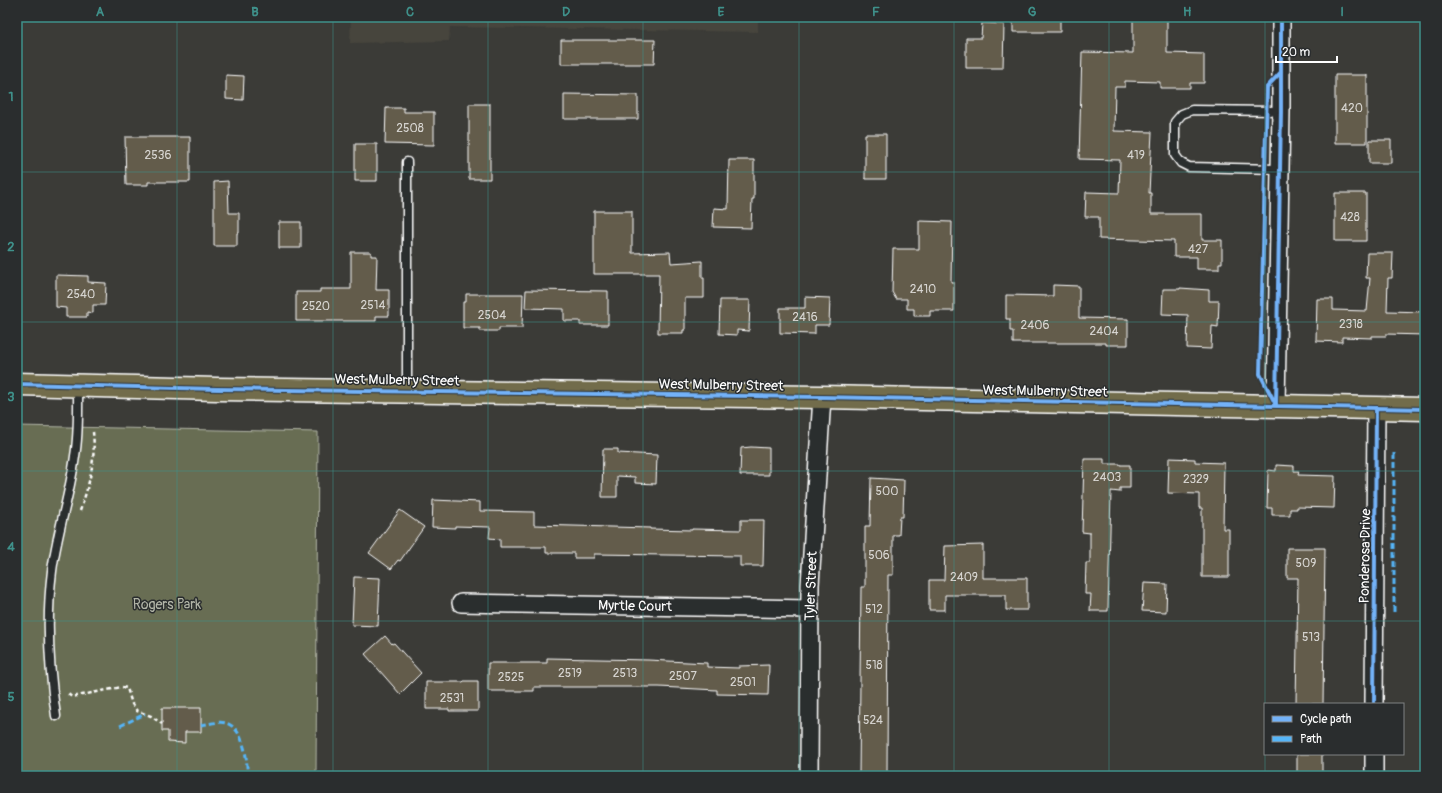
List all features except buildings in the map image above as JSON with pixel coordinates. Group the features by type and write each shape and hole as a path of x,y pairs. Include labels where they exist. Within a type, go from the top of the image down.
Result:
{"main road":[{"name":"West Mulberry Street","path":"17,384 1276,405 1425,409"}],"street":[{"path":"1276,405 1281,111 1281,17"},
{"name":"Tyler Street","path":"809,776 809,609 822,397"},
{"name":"Ponderosa Drive","path":"1374,703 1376,408"},
{"name":"Myrtle Court","path":"461,603 809,609"},
{"path":"1374,755 1374,776"}],"lane":[{"path":"1280,169 1189,168 1181,163 1175,155 1175,122 1182,114 1192,110 1281,111"},
{"path":"407,162 407,391"},
{"path":"56,716 50,652 52,572 76,454 78,385"}],"path":[{"path":"78,518 89,485 92,469 95,448 93,428"},
{"path":"67,687 68,694 72,697 122,687 127,688 132,704 137,711 151,716 162,724"}],"shaded area":[{"path":"351,17 901,17 901,21 758,18 758,32 450,27 449,41 350,43"}],"green space":[{"name":"Rogers Park","path":"17,426 318,432 316,776 17,776"}],"marked path":[{"path":"1394,453 1394,614"},
{"path":"120,726 145,714"},
{"path":"201,725 223,722 232,726 237,731 246,754 247,776"}],"cycle path":[{"path":"1276,405 1281,111 1281,17"},
{"path":"1275,403 1260,374 1267,87 1281,72"},
{"path":"17,384 217,389 822,397 1425,409"},
{"path":"1374,703 1376,408"}]}
